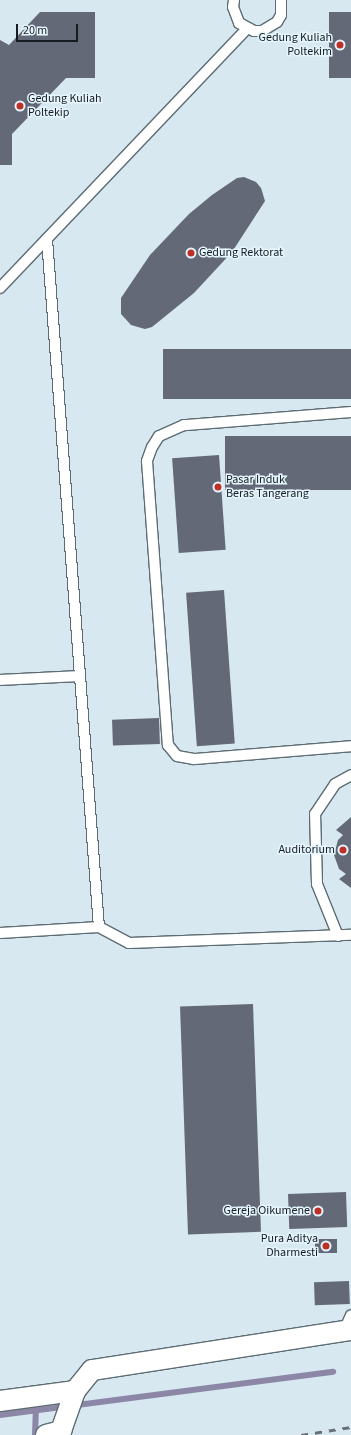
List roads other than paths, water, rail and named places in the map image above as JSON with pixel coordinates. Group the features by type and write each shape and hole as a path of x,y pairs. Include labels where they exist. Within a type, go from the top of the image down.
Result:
{"street":[{"path":"53,1433 72,1398 92,1370 349,1326"},
{"path":"0,1401 72,1398"}],"lane":[{"path":"234,0 235,15 239,23 247,29 262,31 277,22 281,15 281,0"},
{"path":"0,288 247,29"},
{"path":"47,239 99,927"},
{"path":"351,412 184,424 159,436 152,447 147,461 168,745 177,756 194,759 351,746"},
{"path":"0,680 80,676"},
{"path":"338,936 317,884 315,814 335,784 351,775"},
{"path":"0,933 99,927 129,944 351,935"}],"waterway":[{"path":"0,1415 333,1372"},
{"path":"35,1435 36,1411"}],"railway":[{"path":"301,1435 351,1427"}],"place":[{"name":"Gedung Kuliah Poltekim","path":"340,45"},
{"name":"Gedung Kuliah Poltekip","path":"20,106"},
{"name":"Gedung Rektorat","path":"191,253"},
{"name":"Pasar Induk Beras Tangerang","path":"218,487"},
{"name":"Auditorium","path":"343,850"},
{"name":"Gereja Oikumene","path":"318,1211"},
{"name":"Pura Aditya Dharmesti","path":"326,1246"}]}
